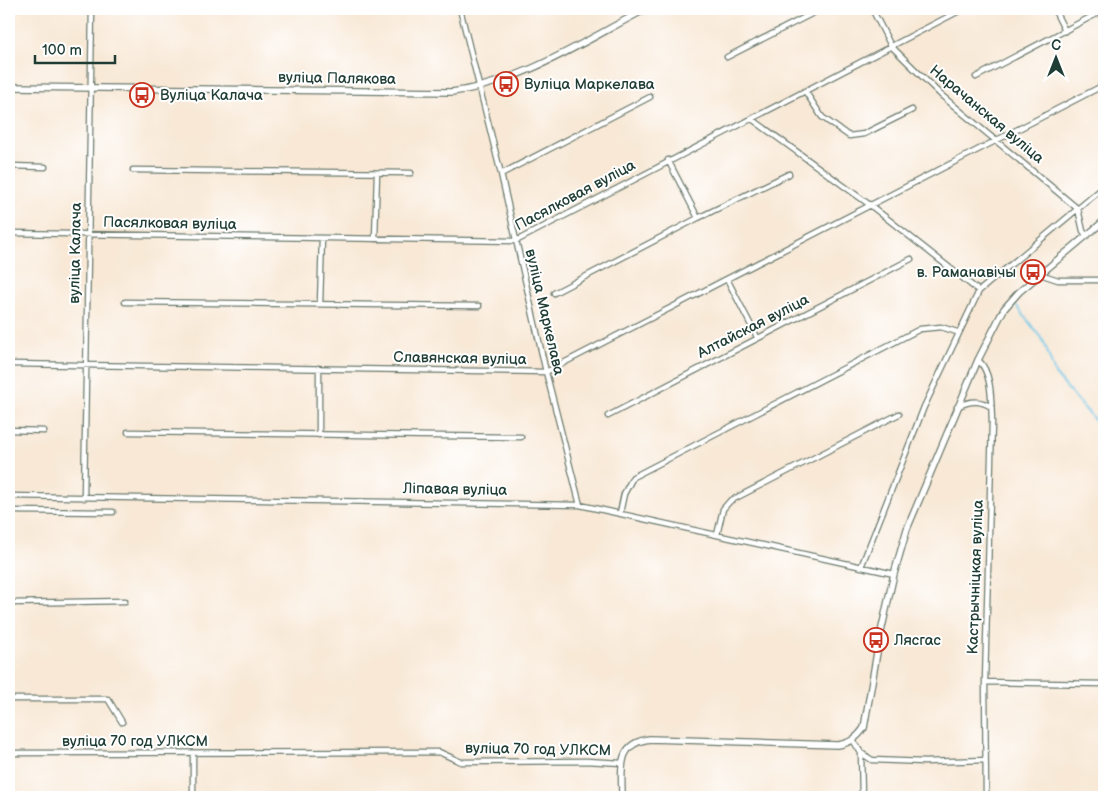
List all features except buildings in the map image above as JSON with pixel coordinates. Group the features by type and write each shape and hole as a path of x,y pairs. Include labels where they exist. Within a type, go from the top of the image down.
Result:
{"street":[{"name":"вуліца Калача","path":"84,498 92,9"},
{"name":"вуліца Маркелава","path":"460,9 502,174 546,372 580,505"},
{"name":"вуліца Палякова","path":"9,87 443,92 481,88 519,74 646,9"},
{"path":"728,57 821,9"},
{"name":"Нарачанская вуліца","path":"872,9 891,46 941,95 997,139 1078,209"},
{"name":"Пасялковая вуліца","path":"9,233 516,241 668,160 752,119 963,9"},
{"path":"1054,9 1065,31"},
{"path":"976,76 1104,10"},
{"name":"Славянская вуліца","path":"9,364 546,372 1104,85"},
{"path":"806,91 822,117 849,136 864,134 912,110"},
{"path":"502,174 650,97"},
{"path":"752,119 870,205 978,291"},
{"path":"668,160 698,218"},
{"path":"9,166 46,167"},
{"path":"132,170 411,173"},
{"path":"376,239 377,173"},
{"path":"554,293 698,218 789,174"},
{"path":"862,567 924,407 957,332 978,291 1104,187"},
{"path":"1078,209 1083,231 1086,235"},
{"path":"985,760 925,762 872,760 861,753 853,740 864,728 894,574 907,529 956,408 978,360 1004,309 1040,273 1104,221"},
{"path":"320,304 322,238"},
{"name":"Алтайская вуліца","path":"608,416 757,337 911,259"},
{"path":"1040,273 1058,280 1104,280"},
{"path":"727,279 757,337"},
{"path":"125,302 479,306"},
{"path":"620,514 624,494 633,477 920,328 941,327 957,332"},
{"name":"Кастрычніцкая вуліца","path":"978,360 982,363 989,383 991,407 985,682 986,797"},
{"path":"319,368 319,435"},
{"path":"956,408 972,402 981,402 991,407"},
{"path":"717,535 724,509 730,501 900,414"},
{"path":"9,430 44,431"},
{"path":"128,432 521,437"},
{"name":"Ліпавая вуліца","path":"9,496 580,505 894,574"},
{"path":"9,511 113,512"},
{"path":"9,603 125,601"},
{"path":"985,682 1104,684"},
{"path":"9,699 108,699 122,722"},
{"name":"вуліца 70 год УЛКСМ","path":"9,753 439,752 461,762 586,761 622,763 627,749 632,743 650,739 838,745 853,740"},
{"path":"193,753 193,797"},
{"path":"861,753 862,797"},
{"path":"622,763 622,797"}],"waterway":[{"path":"1016,305 1044,342 1055,374 1104,431"}],"place":[{"name":"Вуліца Маркелава","path":"506,84"},
{"name":"Вуліца Калача","path":"142,95"},
{"name":"в. Раманавічы","path":"1033,272"},
{"name":"Лясгас","path":"876,640"}]}
